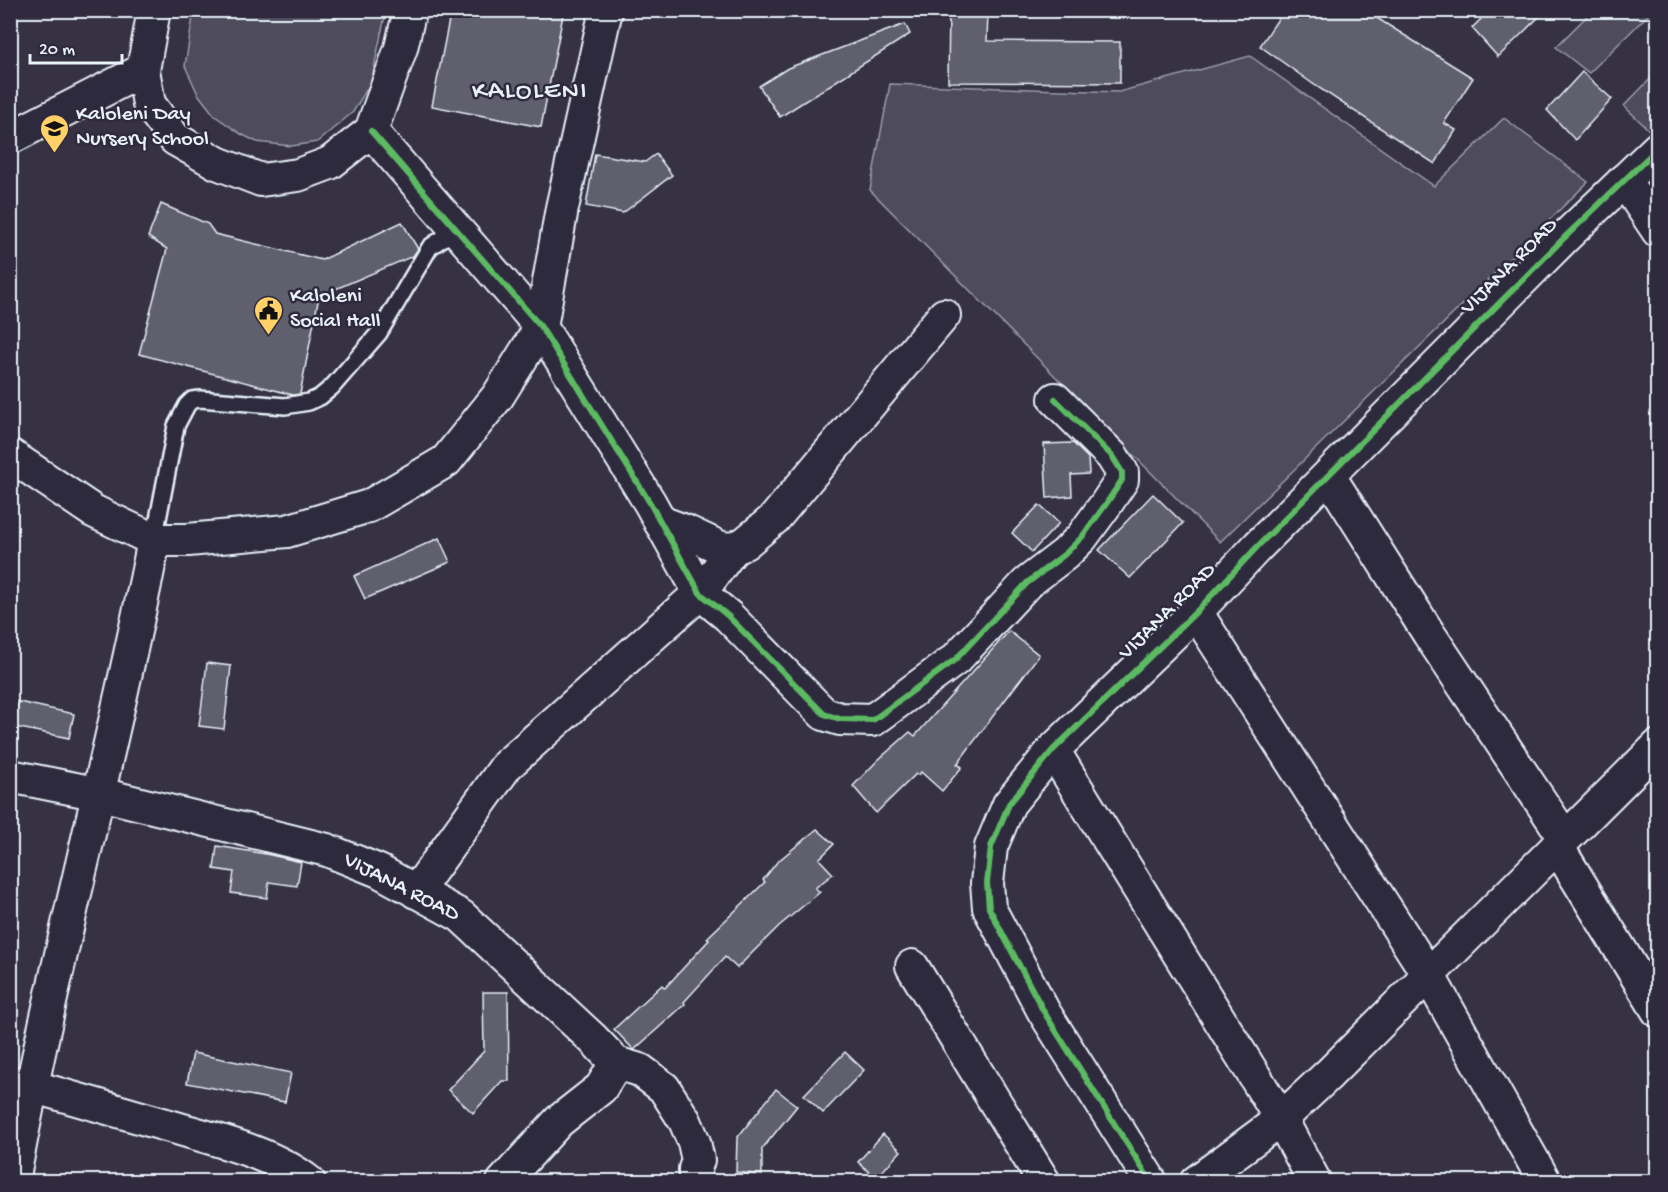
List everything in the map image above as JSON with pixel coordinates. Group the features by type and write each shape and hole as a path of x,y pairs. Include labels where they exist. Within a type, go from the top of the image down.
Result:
{"street":[{"path":"154,10 142,70 149,104 175,140 217,163 261,180 298,175 330,163 371,131 401,48 410,10"},
{"path":"10,455 93,511 154,540 188,540 287,531 369,507 446,461 498,396 542,327 562,208 606,10"},
{"path":"10,138 142,70"},
{"path":"371,131 542,327 660,522 700,593 728,616 824,714 840,719 873,720 956,659 1027,584 1065,554 1082,537 1122,480 1122,472 1112,456 1055,399"},
{"name":"VIJANA ROAD","path":"1151,1182 1044,1012 989,908 987,883 991,847 1009,804 1053,750 1196,612 1564,238 1658,148"},
{"path":"1624,180 1658,231"},
{"path":"416,892 507,765 700,593 733,549 745,543 774,519 944,315"},
{"path":"1329,476 1561,842 1658,1011"},
{"path":"660,522 721,548 733,549"},
{"path":"13,1182 21,1084 100,794 154,540"},
{"path":"1196,612 1429,976 1545,1182"},
{"path":"1196,1182 1281,1119 1429,976 1658,746"},
{"path":"1053,750 1281,1119 1315,1182"},
{"name":"VIJANA ROAD","path":"10,776 100,794 327,850 379,871 461,916 609,1053 616,1063"},
{"path":"912,966 1044,1182"},
{"path":"503,1182 559,1121 601,1088 616,1063 640,1070 664,1088 685,1121 694,1142 698,1160 695,1182"},
{"path":"21,1084 255,1153 300,1175 309,1182"}],"lane":[{"path":"154,540 176,426 187,405 192,400 200,399 285,406 299,405 320,397 332,387 380,333 430,247 455,230"}],"shaded area":[{"path":"194,10 386,11 371,82 353,112 317,142 291,146 257,142 241,134 215,116 198,94 185,66"},
{"path":"1593,10 1652,11 1589,73 1556,47"},
{"path":"1250,56 1434,186 1504,118 1588,182 1220,542 870,190 890,84 1119,92"},
{"path":"1657,72 1657,121 1649,130 1624,106"}],"building":[{"path":"451,10 564,10 541,127 432,106"},
{"path":"949,10 988,10 987,41 1120,42 1120,83 948,82"},
{"path":"1284,10 1364,10 1473,78 1444,123 1456,130 1435,164 1313,84 1260,46"},
{"path":"1490,10 1546,10 1498,57 1472,28"},
{"path":"905,24 910,34 780,117 759,86 788,68"},
{"path":"1582,72 1612,99 1575,140 1547,110"},
{"path":"595,154 645,162 656,154 672,175 623,213 586,206"},
{"path":"161,204 208,224 215,234 322,260 402,222 418,249 413,256 319,296 300,394 293,395 139,354 167,249 148,237"},
{"path":"1073,443 1088,458 1089,474 1071,475 1072,496 1047,498 1044,444"},
{"path":"1153,494 1183,523 1130,578 1099,550"},
{"path":"1039,505 1059,523 1032,552 1012,533"},
{"path":"439,538 450,562 365,599 354,576"},
{"path":"1009,631 1039,655 957,764 962,767 942,791 921,772 916,774 876,813 853,786 910,732 915,736"},
{"path":"207,663 231,666 224,729 199,726"},
{"path":"10,700 74,714 69,738 10,726"},
{"path":"817,829 834,844 819,859 833,874 815,888 820,892 779,926 737,968 725,957 684,1002 685,1004 634,1050 614,1029 662,985 665,988 709,940 707,938 765,882 763,880 777,862"},
{"path":"217,846 301,862 297,886 269,882 267,898 231,893 234,872 214,869"},
{"path":"483,992 508,992 509,1081 502,1081 473,1113 448,1090 484,1051"},
{"path":"845,1052 864,1070 823,1113 804,1095"},
{"path":"193,1053 291,1073 285,1102 187,1083"},
{"path":"776,1089 797,1106 762,1149 762,1175 736,1172 737,1138"},
{"path":"883,1134 901,1151 876,1178 858,1162"}],"cycle path":[{"path":"371,131 541,327 650,503 700,593 728,616 824,714 840,719 873,720 956,659 1027,583 1065,554 1082,537 1122,480 1122,472 1112,456 1055,399"},
{"path":"1151,1182 1044,1012 989,908 987,883 991,847 1009,804 1053,750 1196,612 1258,546 1564,238 1658,148"}],"place":[{"name":"Kaloleni Day Nursery School","path":"55,154"},
{"name":"Kaloleni Social Hall","path":"269,336"}],"district":[{"name":"KALOLENI","path":"530,92"}]}
